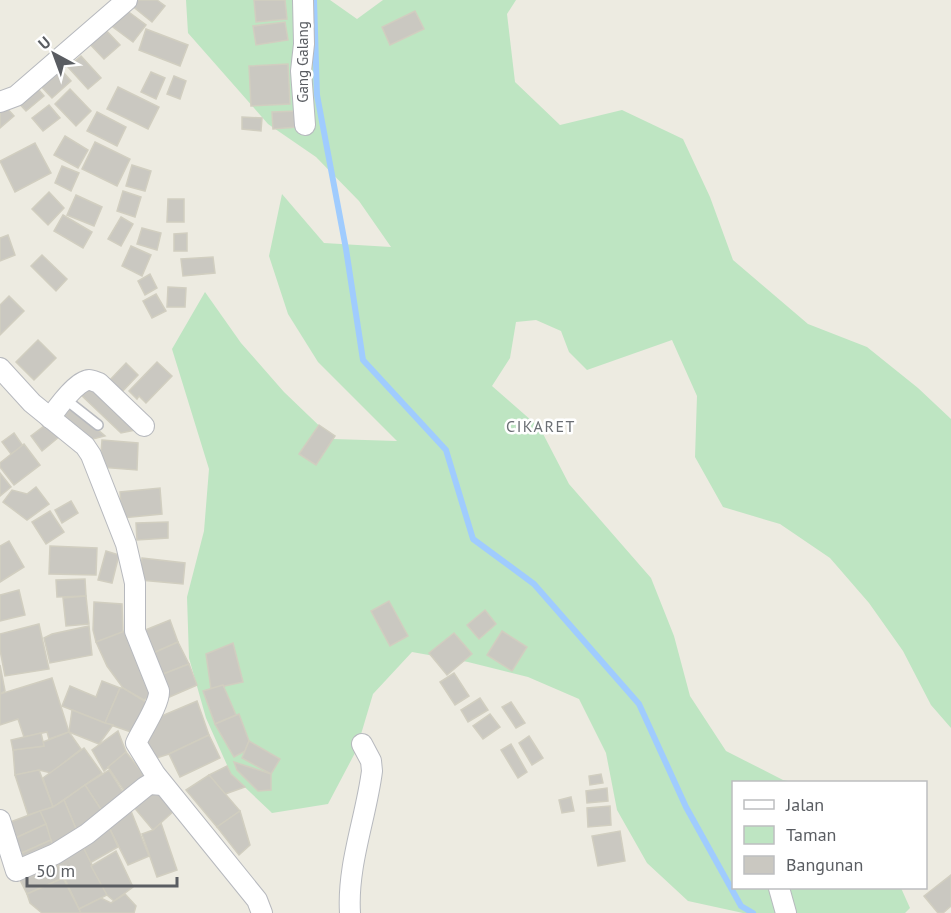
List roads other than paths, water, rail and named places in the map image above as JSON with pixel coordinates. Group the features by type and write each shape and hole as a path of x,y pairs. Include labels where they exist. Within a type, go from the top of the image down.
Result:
{"street":[{"path":"0,102 16,96 127,0"},
{"name":"Gang Galang","path":"303,0 304,44 300,71 305,125"},
{"path":"0,368 32,403 85,446 91,455 126,544 135,583 135,631 155,678 160,699 136,743 149,767 258,900 262,913"},
{"path":"50,418 82,381 90,380 99,383 144,426"},
{"path":"350,913 349,900 353,867 372,771 371,761 362,744"},
{"path":"0,820 16,871 55,854 87,834 150,784 163,785"},
{"path":"779,889 786,913"}],"lane":[{"path":"65,399 98,425"}],"waterway":[{"path":"314,0 317,95 346,249 363,360 446,450 473,539 534,584 639,704 686,807 741,906 753,913"}],"district":[{"name":"CIKARET","path":"541,426"}]}
